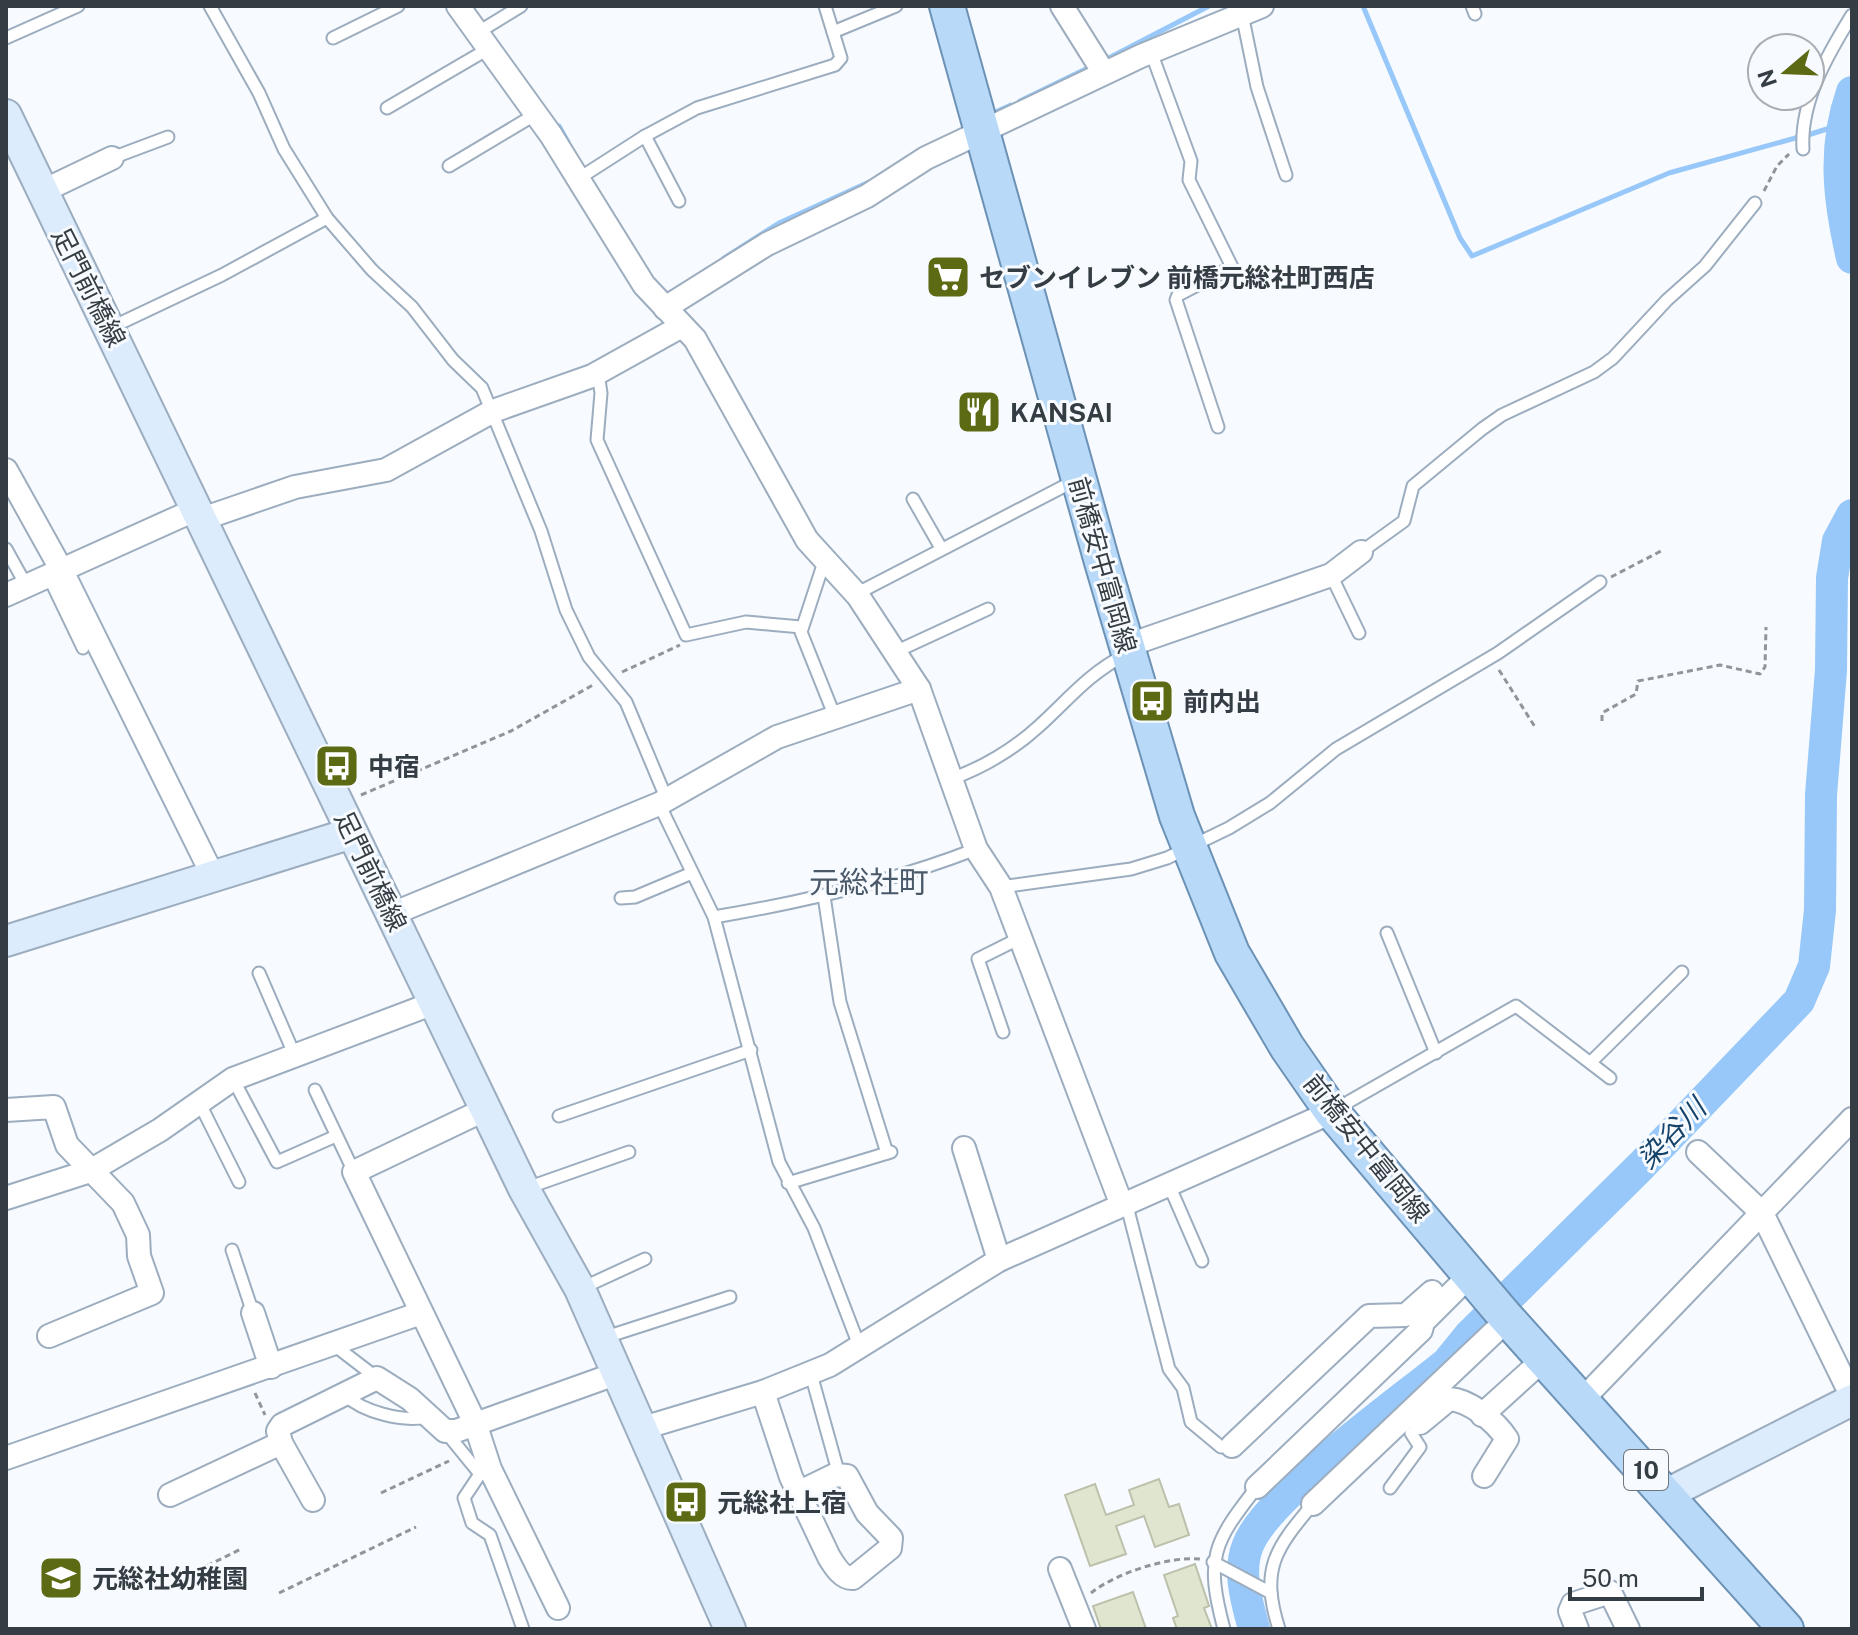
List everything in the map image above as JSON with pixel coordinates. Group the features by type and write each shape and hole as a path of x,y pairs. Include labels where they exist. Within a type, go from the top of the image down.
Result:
{"main road":[{"name":"前橋安中富岡線","path":"947,6 1127,650 1187,847 1247,980 1332,1112 1470,1272"},
{"name":"足門前橋線","path":"6,115 524,1189 580,1289 730,1629"},
{"path":"6,941 352,833"},
{"name":"10","path":"1470,1272 1506,1317 1583,1399 1786,1629"},
{"path":"1667,1494 1852,1399"}],"street":[{"path":"458,6 536,114 644,285 695,339 798,525 824,562 856,594 919,689 976,849 1001,887 1121,1203"},
{"path":"1062,6 1104,73"},
{"path":"665,308 767,244 867,196 926,158 1104,73 1252,10"},
{"path":"41,192 112,158"},
{"path":"16,590 200,514 295,487 386,470 493,411 598,373 682,326"},
{"path":"6,470 55,572 213,876"},
{"path":"1127,650 1331,575 1361,552"},
{"path":"392,914 663,802 777,737 919,689"},
{"path":"6,1198 90,1171 160,1130 233,1079 434,1003"},
{"path":"6,1110 54,1107 67,1145 126,1210 138,1235 139,1256 152,1293 49,1336"},
{"path":"486,1109 354,1172 475,1423 485,1472 558,1608"},
{"path":"643,1428 763,1392 811,1374 860,1349 999,1260 1121,1203 1169,1185 1332,1112"},
{"path":"1583,1399 1852,1119"},
{"path":"964,1148 999,1260"},
{"path":"1698,1152 1762,1213 1852,1399"},
{"path":"1232,1446 1369,1316 1410,1313 1470,1272"},
{"path":"1257,1487 1421,1330 1423,1322 1470,1272"},
{"path":"253,1313 271,1367"},
{"path":"6,1458 421,1313"},
{"path":"1313,1504 1506,1317"},
{"path":"1482,1415 1545,1358"},
{"path":"170,1495 280,1437 289,1421 377,1378 410,1399 437,1424 456,1431 618,1373"},
{"path":"763,1392 798,1493 833,1563 843,1575 853,1578 886,1553 892,1542 885,1529 867,1513 851,1479 839,1475 798,1493"},
{"path":"1411,1433 1449,1399 1462,1402 1482,1415 1507,1439 1484,1476"},
{"path":"280,1437 313,1500"},
{"path":"1060,1569 1084,1629"},
{"path":"1577,1629 1570,1611 1573,1604 1610,1592 1628,1629"}],"lane":[{"path":"6,38 78,6"},
{"path":"210,6 259,93 284,149 327,218 372,270 412,307 453,360 482,388 541,531 566,610 581,643 604,679 626,702 692,873 714,917 779,1162 814,1228 860,1349"},
{"path":"333,38 398,6"},
{"path":"387,108 483,41 521,6"},
{"path":"578,179 675,118 722,99 835,65 841,58 825,6"},
{"path":"833,32 896,6"},
{"path":"1252,10 1257,87 1286,175"},
{"path":"1803,149 1802,136 1813,92 1852,15"},
{"path":"1151,52 1191,161 1189,180 1232,267 1230,271 1178,295 1176,300 1218,427"},
{"path":"449,166 536,114"},
{"path":"645,136 679,201"},
{"path":"112,158 168,137"},
{"path":"1361,552 1404,521 1413,486 1482,429 1502,415 1594,372 1613,358 1667,300 1705,266 1755,203"},
{"path":"110,328 222,275 327,218"},
{"path":"598,373 601,393 597,440 686,635 746,622 801,627"},
{"path":"856,594 1079,479"},
{"path":"913,499 941,548"},
{"path":"6,549 16,590"},
{"path":"824,562 801,627 835,717"},
{"path":"55,572 83,648"},
{"path":"1331,575 1359,633"},
{"path":"1001,887 1131,869 1229,828 1270,803 1336,749 1491,657 1600,582"},
{"path":"895,652 988,609"},
{"path":"951,779 1012,747 1036,728 1085,679 1127,650"},
{"path":"714,917 824,896 976,849"},
{"path":"621,898 635,897 692,873"},
{"path":"788,1183 890,1152 840,1002 824,896"},
{"path":"1387,933 1436,1053"},
{"path":"1003,1032 978,959 1020,938"},
{"path":"1591,1062 1682,972"},
{"path":"259,973 295,1056"},
{"path":"1332,1112 1516,1006 1610,1078"},
{"path":"559,1116 751,1050"},
{"path":"233,1079 277,1162 336,1136"},
{"path":"315,1090 354,1172"},
{"path":"198,1101 239,1182"},
{"path":"524,1189 629,1152"},
{"path":"1169,1185 1202,1261"},
{"path":"1121,1203 1128,1210 1169,1369 1183,1388 1189,1417 1221,1447 1232,1446"},
{"path":"232,1250 253,1313"},
{"path":"580,1289 645,1259"},
{"path":"602,1338 730,1297"},
{"path":"334,1345 377,1378"},
{"path":"811,1374 839,1475"},
{"path":"345,1395 351,1401 396,1417 437,1424 485,1472 464,1498 472,1523 490,1535 523,1629"},
{"path":"1390,1488 1420,1447 1411,1433"},
{"path":"1224,1629 1216,1565 1227,1525 1257,1487"},
{"path":"1279,1629 1268,1592 1270,1570 1277,1550 1313,1504"},
{"path":"1216,1565 1268,1592"}],"path":[{"path":"1755,203 1777,166 1790,153 1803,149"},
{"path":"1600,582 1663,550"},
{"path":"1602,721 1602,713 1636,694 1638,681 1720,665 1760,674 1765,667 1766,627"},
{"path":"339,805 511,731 604,679 668,653 677,648 686,635"},
{"path":"1491,657 1535,727"},
{"path":"247,1375 268,1421 280,1437"},
{"path":"381,1493 462,1452"},
{"path":"279,1593 416,1527"},
{"path":"162,1588 241,1549"},
{"path":"1074,1603 1096,1589 1155,1564 1186,1557 1216,1565"}],"building":[{"path":"1159,1479 1169,1507 1179,1504 1189,1535 1155,1547 1144,1516 1116,1526 1126,1554 1090,1566 1065,1495 1095,1484 1106,1515 1134,1505 1129,1490"},
{"path":"1195,1564 1209,1606 1204,1608 1212,1629 1177,1629 1173,1618 1178,1616 1164,1575"},
{"path":"1133,1592 1146,1629 1101,1629 1093,1606"}],"waterway":[{"path":"1103,61 1209,6"},
{"path":"1363,6 1460,238 1472,256 1669,173 1799,137"},
{"path":"1020,101 1094,65"},
{"name":"染谷川","path":"1852,92 1840,155 1841,195 1852,258"},
{"path":"991,114 1011,105"},
{"path":"1808,135 1852,121"},
{"path":"559,126 568,142"},
{"path":"724,258 779,223 867,183"},
{"name":"染谷川","path":"1254,1629 1244,1587 1243,1566 1248,1545 1260,1525 1307,1476 1447,1363 1469,1336 1641,1166 1799,1001 1814,966 1820,910 1821,795 1831,670 1832,578 1838,541 1852,515"}],"place":[{"name":"セブンイレブン 前橋元総社町西店","path":"948,277"},
{"name":"KANSAI","path":"979,412"},
{"name":"前内出","path":"1152,701"},
{"name":"中宿","path":"337,766"},
{"name":"元総社上宿","path":"686,1502"},
{"name":"元総社幼稚園","path":"61,1578"}],"district":[{"name":"元総社町","path":"869,882"}]}
